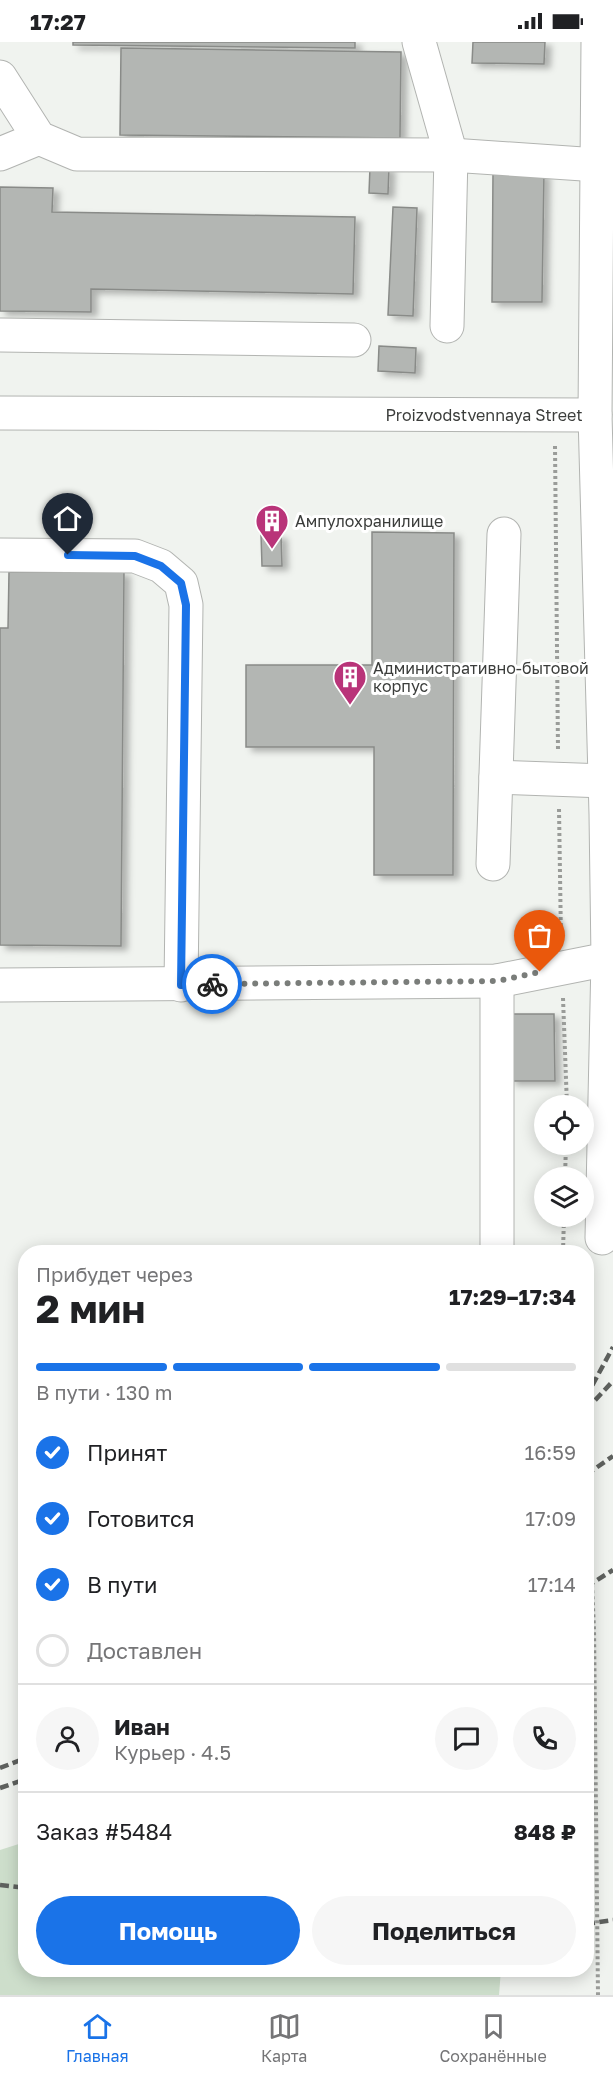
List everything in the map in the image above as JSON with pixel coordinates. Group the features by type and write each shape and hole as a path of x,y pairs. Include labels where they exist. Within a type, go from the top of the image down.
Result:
{"street":[{"path":"419,42 452,155 447,326"},
{"name":"Proizvodstvennaya Street","path":"0,413 595,415 605,166 598,42"},
{"path":"5,92 39,138 77,154 452,155 605,166"},
{"path":"0,154 39,138"},
{"path":"0,335 354,340"},
{"path":"595,415 605,781 610,813 602,1238"},
{"path":"494,864 504,534"},
{"path":"0,555 135,556 161,566 181,583 186,605 181,985"},
{"path":"496,777 605,781"},
{"path":"0,985 497,981 608,959"},
{"path":"497,981 497,1245"}],"path":[{"path":"564,1227 564,1245"},
{"path":"594,1629 598,1995"}],"green space":[{"path":"18,1844 18,1977 500,1977 499,1995 0,1995 0,1850"}],"building":[{"path":"73,42 355,42 355,48 73,45"},
{"path":"473,42 545,42 544,64 472,63"},
{"path":"121,48 401,52 400,138 120,135"},
{"path":"370,167 389,167 388,194 369,193"},
{"path":"493,172 544,173 542,302 492,302"},
{"path":"0,187 53,188 52,212 355,217 353,294 91,289 91,312 0,311"},
{"path":"393,207 417,208 413,316 388,315"},
{"path":"379,346 416,348 415,373 378,371"},
{"name":"Административно-бытовой корпус","path":"372,532 454,533 453,875 374,875 374,747 246,747 246,665 372,665"},
{"name":"Ампулохранилище","path":"261,535 281,535 282,566 262,566"},
{"path":"9,572 124,572 121,946 0,945 0,628 8,628"},
{"path":"509,1014 554,1014 555,1081 510,1081"}],"railway":[{"path":"594,1382 613,1347"},
{"path":"594,1401 613,1381"},
{"path":"594,1469 613,1456"},
{"path":"594,1582 613,1570"},
{"path":"0,1768 18,1761"},
{"path":"0,1788 18,1782"},
{"path":"0,1885 18,1887"},
{"path":"594,1923 613,1920"}],"way so far":[{"path":"212,984 497,981 540,972"}],"place":[{"name":"Ампулохранилище","path":"272,550"},
{"name":"Административно-бытовой корпус","path":"350,706"}],"route":[{"path":"68,555 135,556 161,566 181,583 186,605 181,985 212,984"}]}
